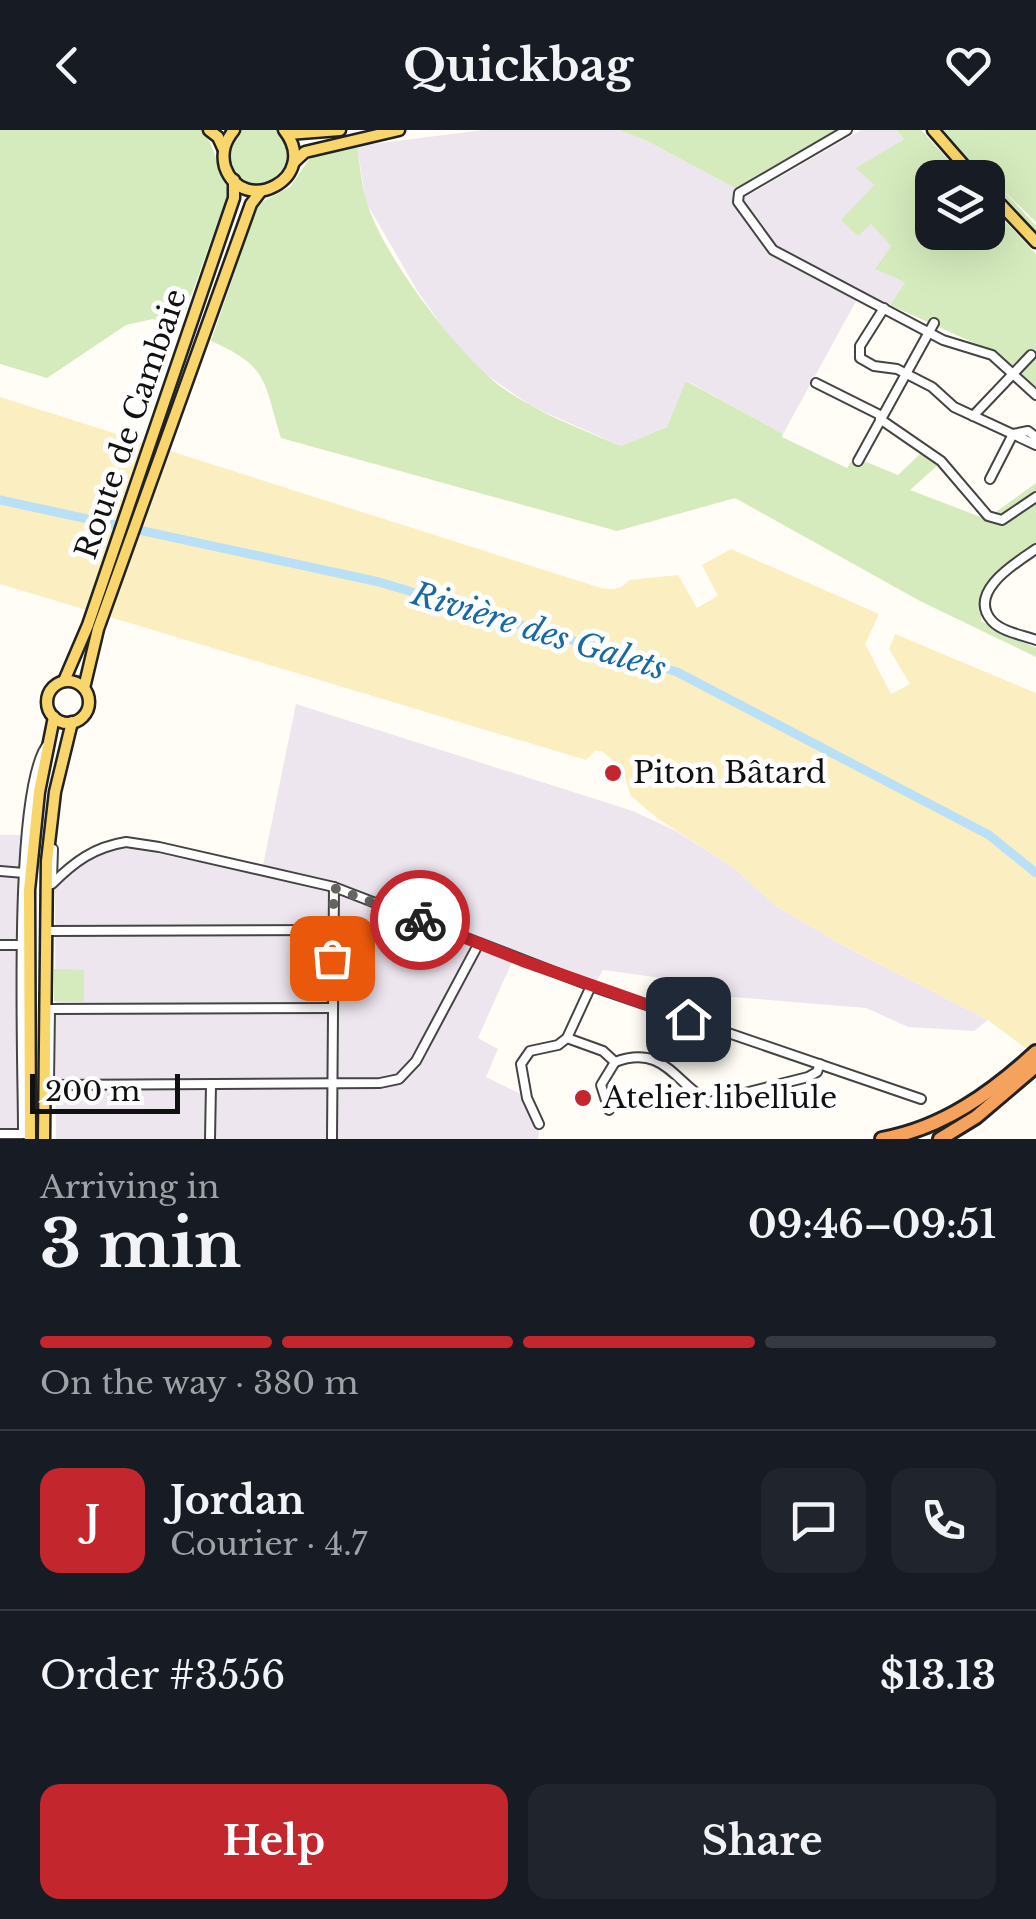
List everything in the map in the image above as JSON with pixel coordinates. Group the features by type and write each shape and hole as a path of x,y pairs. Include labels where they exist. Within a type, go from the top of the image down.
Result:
{"highway":[{"path":"940,1139 976,1117 1019,1075 1036,1052"},
{"path":"882,1139 949,1116 1036,1066"}],"main road":[{"path":"209,130 222,141 224,162 234,180 247,189 261,191"},
{"path":"223,152 234,130"},
{"path":"294,162 294,150 286,132 340,130"},
{"name":"Route de Cambaie","path":"161,433 252,204 261,191 280,184 305,152 399,130"},
{"path":"933,130 959,160"},
{"name":"Route de Cambaie","path":"28,1137 29,890 39,792 54,717 48,699 53,688 64,681 93,627 161,433 234,198 234,180"},
{"path":"1005,209 1036,242"},
{"name":"Route de Cambaie","path":"44,1138 46,879 64,748 72,722 82,718 88,707 84,688 93,627"},
{"path":"64,681 84,688"},
{"path":"54,717 72,722"}],"street":[{"path":"847,130 738,195 738,202 773,250 930,332 992,355 1036,396"},
{"path":"884,308 860,346 859,355 874,366 905,373 973,416 1036,445"},
{"path":"858,462 934,323"},
{"path":"973,416 1031,355"},
{"path":"816,383 881,418 942,461 988,516 1002,520 1036,497"},
{"path":"1014,434 1028,432 1036,437"},
{"path":"990,480 1014,434"},
{"path":"1036,549 1000,574 987,602 994,623 1036,640"},
{"path":"0,1134 28,1137 24,873 33,790 40,754 48,744"},
{"path":"44,1138 49,1129 52,867 67,760 64,748"},
{"path":"52,884 84,855 126,842 334,888 591,986 920,1099"},
{"path":"52,867 66,870"},
{"path":"0,871 24,873"},
{"path":"332,1139 334,888"},
{"path":"50,930 332,930"},
{"path":"50,1085 393,1082 411,1069 479,942"},
{"path":"0,944 23,945"},
{"path":"538,1124 527,1098 521,1064 530,1051 558,1045 568,1038 591,986"},
{"path":"50,1009 332,1008"},
{"path":"568,1038 603,1051 615,1062"},
{"path":"609,1110 601,1085 615,1062 629,1058 659,1060 670,1066 684,1084 709,1102 808,1077 817,1072 820,1064"},
{"path":"210,1139 211,1085"}],"shaded area":[{"path":"483,130 619,130 735,188 742,199 861,130 896,130 904,139 857,168 874,185 871,223 892,247 905,282 890,305 860,294 783,434 687,381 667,427 621,446 531,406 484,373 452,340 418,292 366,202 357,146"},
{"path":"296,704 633,811 676,831 734,868 776,906 844,946 988,1020 974,1031 908,1027 866,1008 721,996 683,981 603,970 596,982 522,953 511,964 478,1038 498,1049 486,1077 521,1094 540,1128 538,1139 56,1139 55,887 78,864 101,851 130,848 264,875"},
{"path":"0,835 27,835 22,1139 0,1139"}],"green space":[{"path":"0,130 201,130 206,135 229,191 179,329 153,319 126,325 47,378 0,364"},
{"path":"237,130 280,130 289,154 286,172 274,182 258,185 242,181 230,170 227,153"},
{"path":"619,130 840,130 735,188"},
{"path":"896,130 921,130 948,160 915,160 915,250 1005,250 1005,221 1036,254 1036,389 996,353 890,305 905,282 875,269 891,246 871,224 858,236 841,220 874,185 856,168 904,139"},
{"path":"938,130 1036,130 1036,222 1005,192 1005,160 966,160"},
{"path":"357,146 364,193 374,221 423,302 486,374 546,414 621,446 667,427 686,381 783,434 782,437 847,468 852,460 861,464 864,461 898,475 922,452 939,464 910,490 986,519 1036,483 1036,547 995,575 985,592 981,621 1036,648 1036,657 920,601 735,498 617,531 281,438 266,389 254,368 211,341 258,204 290,187 312,155"},
{"path":"1005,192 1036,226 1036,235 1005,201"},
{"path":"54,969 84,970 84,1002 54,1001"}],"sand":[{"path":"0,397 601,588 623,586 629,580 678,575 697,608 718,596 702,565 731,549 879,614 865,644 891,694 910,684 889,649 895,634 1036,693 1036,1056 988,1020 844,946 776,906 734,868 657,818 631,796 622,768 602,751 595,751 586,760 0,584"}],"waterway":[{"name":"Rivière des Galets","path":"0,500 379,582 677,672 989,835 1036,873"}],"way so far":[{"path":"332,958 334,888 420,920"}],"place":[{"name":"Piton Bâtard","path":"613,773"},
{"name":"Atelier libellule","path":"583,1098"}],"route":[{"path":"420,920 688,1019"}]}
